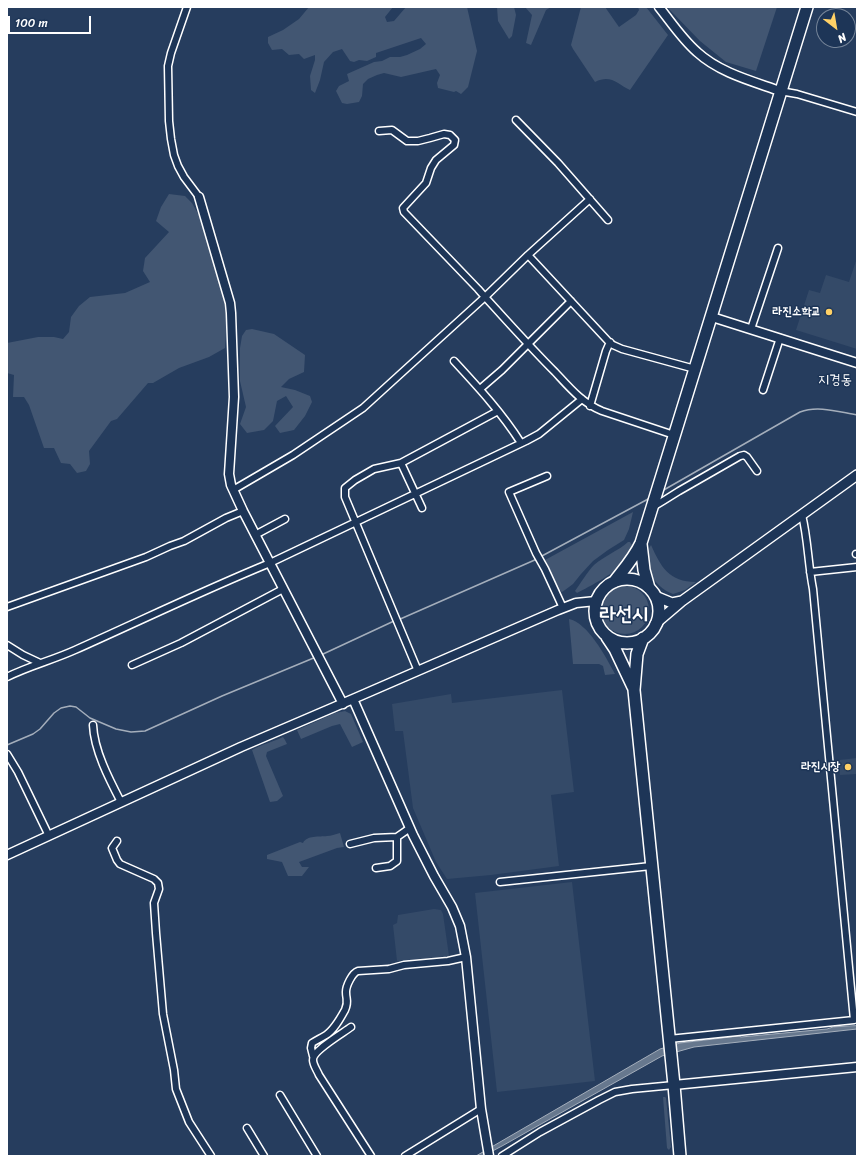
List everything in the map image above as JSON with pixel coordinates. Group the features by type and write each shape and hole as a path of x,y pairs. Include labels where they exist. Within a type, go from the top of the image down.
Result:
{"highway":[{"path":"634,690 615,648 599,627 596,619 596,601 600,593 614,582 630,562 641,543 807,7"},
{"path":"604,634 613,640 633,642 643,638 650,632 655,624 658,615 658,605 644,570 641,543"},
{"path":"614,582 632,580 641,583 652,592"},
{"path":"643,638 637,654 634,690 680,1156"}],"main road":[{"path":"655,624 682,601 857,475"},
{"path":"652,592 672,603 682,601"}],"street":[{"path":"187,7 168,66 169,121 174,155 184,177 199,197 227,291 231,313 234,397 228,470 231,485 242,511 343,704"},
{"path":"659,7 697,52 717,66 731,73 780,91 797,94 857,112"},
{"path":"516,120 558,163 608,220"},
{"path":"379,131 392,130 407,141 418,141 444,134 450,135 455,140 454,145 436,160 431,168 426,183 404,208 404,212 478,289 528,344 590,406 674,435"},
{"path":"233,490 293,455 363,408 590,199"},
{"path":"752,329 778,248"},
{"path":"528,255 610,342 622,349 695,369"},
{"path":"480,389 502,370 571,301"},
{"path":"712,317 857,363"},
{"path":"763,390 780,338"},
{"path":"590,406 610,342"},
{"path":"454,361 480,389 522,443"},
{"path":"7,677 128,627 227,580 270,563 522,443 539,434 582,399"},
{"path":"418,671 345,496 345,488 355,480 374,469 401,463 498,411"},
{"path":"652,504 663,501 740,456 744,455 747,457 757,471"},
{"path":"401,463 422,508"},
{"path":"546,476 510,492 540,562 563,608"},
{"path":"7,607 146,557 184,541 242,511"},
{"path":"670,1046 854,1020 813,589 806,532 802,515"},
{"path":"255,536 285,519"},
{"path":"810,572 857,568"},
{"path":"132,665 180,643 283,589"},
{"path":"7,855 241,747 563,608 576,603 596,601"},
{"path":"7,645 40,663"},
{"path":"353,699 410,828 434,876 452,907 460,926 466,957 481,1109 488,1152"},
{"path":"92,725 93,734 100,756 121,802"},
{"path":"7,754 30,795 49,836"},
{"path":"350,844 374,838 397,837 410,828"},
{"path":"376,868 390,866 397,860 397,837"},
{"path":"118,841 112,848 120,864 154,879 158,883 159,889 154,903 159,975 163,1014 174,1070 176,1090 189,1122 211,1156"},
{"path":"500,882 651,866"},
{"path":"371,1156 319,1075 313,1061 311,1048 312,1043 327,1034 335,1026 348,1002 346,991 354,972 389,969 466,957"},
{"path":"313,1056 351,1027"},
{"path":"502,1156 540,1132 615,1092 632,1089 857,1067"},
{"path":"280,1095 317,1156"},
{"path":"405,1156 481,1109"},
{"path":"247,1128 264,1156"}],"shaded area":[{"path":"309,7 393,7 385,17 387,22 394,21 406,7 467,7 477,51 468,87 461,94 456,91 454,92 438,88 437,83 440,75 436,69 401,77 384,73 368,79 363,84 362,96 359,102 347,104 342,103 336,91 339,86 349,81 347,74 374,62 382,61 390,57 400,57 420,49 426,44 421,38 376,53 376,57 367,61 350,61 342,49 333,52 324,62 315,93 311,90 310,76 315,55 304,59 299,54 289,55 282,49 272,50 268,43 268,37 283,30 299,19"},
{"path":"497,7 514,7 516,15 512,36 509,39 498,21"},
{"path":"525,7 551,7 546,10 531,45 526,43 532,15"},
{"path":"581,7 605,7 619,27 636,15 639,10 638,7 646,7 668,35 630,90 610,79 595,82 573,49 571,45"},
{"path":"667,7 777,7 756,71 726,62 700,41"},
{"path":"169,194 185,196 192,203 201,219 225,300 227,316 225,348 209,357 179,368 153,383 148,383 117,419 111,421 89,451 90,464 86,471 77,473 70,464 61,463 54,448 44,448 29,405 24,397 13,397 14,375 7,373 7,343 38,337 54,337 63,339 69,332 71,317 79,306 90,297 125,293 150,282 143,271 145,258 169,232 156,221 161,207"},
{"name":"라진소학교","path":"857,258 857,349 796,330 809,290 820,293 826,275 849,282"},
{"path":"252,329 274,334 305,355 304,372 289,379 281,387 295,390 310,396 312,402 305,416 294,430 280,433 275,426 293,407 286,396 277,401 273,421 264,430 247,433 240,424 246,407 240,381 240,348 242,336 246,330"},
{"path":"633,512 629,529 624,540 593,561 573,584 565,590 562,592 558,589 545,560"},
{"path":"628,542 632,545 626,560 617,569 596,583 577,593 575,591 594,565"},
{"path":"651,545 658,560 667,572 679,579 696,582 685,590 673,594 666,591 650,574 647,560"},
{"path":"620,586 630,586 639,590 645,596 648,601 648,619 639,630 630,634 620,634 611,630 605,624 601,615 601,605 605,596 611,590"},
{"path":"569,619 583,627 590,634 602,650 615,674 605,675 603,666 599,664 573,664"},
{"path":"562,690 574,792 551,795 559,866 447,879 436,862 413,808 403,731 395,731 392,704 451,694 452,703"},
{"path":"345,711 351,714 363,742 352,747 340,724 301,739 297,730 335,713"},
{"path":"283,737 287,744 267,752 266,756 283,796 277,801 270,802 252,750"},
{"name":"라진시장","path":"857,758 857,774 840,775 839,760"},
{"path":"340,833 344,847 337,848 299,862 302,867 309,867 302,876 288,876 282,862 267,859 267,855 300,842 303,843 307,839"},
{"path":"572,882 595,1081 497,1092 475,893"},
{"path":"434,909 441,910 443,914 449,956 397,961 393,925 397,923 398,915"},
{"path":"857,1026 857,1029 694,1047 662,1056 502,1146 483,1156 476,1156 660,1049 680,1043 739,1036"},
{"path":"663,1097 666,1098 671,1147 669,1150 667,1148"}],"waterway":[{"path":"662,491 800,412 821,409 857,415"},
{"path":"540,557 650,498"},
{"path":"398,620 537,559"},
{"path":"321,655 394,621"},
{"path":"7,745 33,734 40,729 54,713 61,708 70,706 76,707 90,718 116,729 131,732 145,731 222,696 316,657"}],"place":[{"name":"라진소학교","path":"829,312"},
{"name":"라진시장","path":"848,767"}],"district":[{"name":"지경동","path":"835,380"},
{"name":"라선시","path":"624,615"}]}
